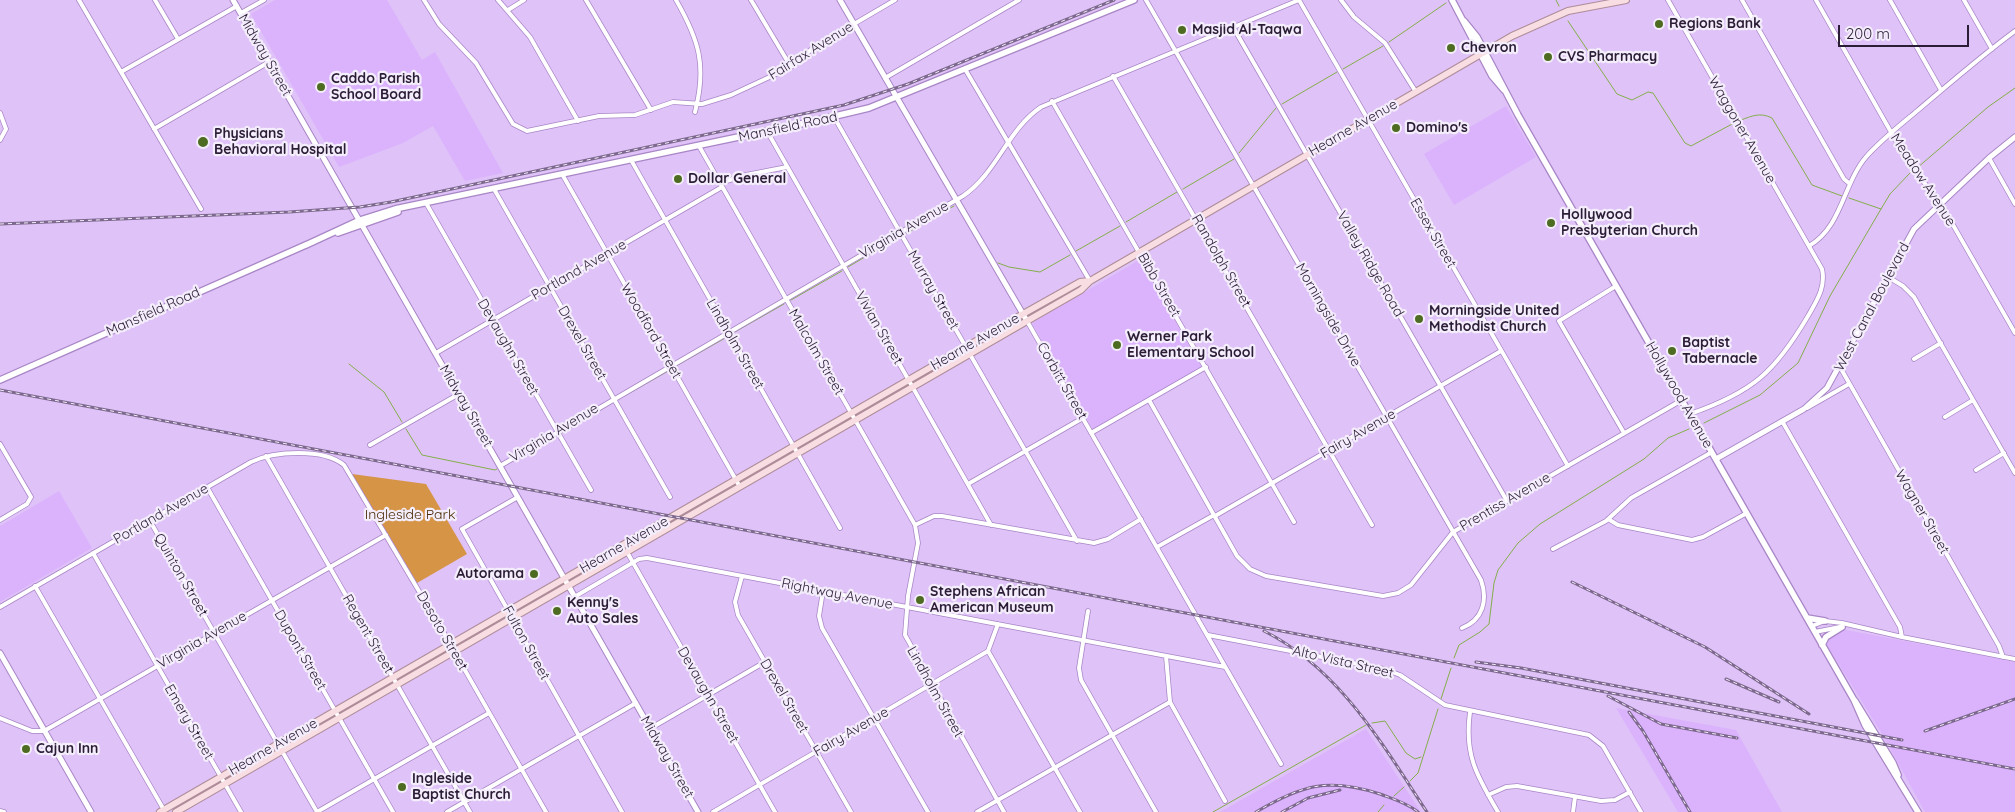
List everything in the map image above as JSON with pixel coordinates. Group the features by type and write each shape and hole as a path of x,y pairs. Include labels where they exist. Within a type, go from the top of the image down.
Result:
{"main road":[{"name":"Mansfield Road","path":"0,380 306,245 395,209 834,117 897,97 1134,0"},
{"name":"Hollywood Avenue","path":"1452,0 1483,54 1498,86 1504,90 1822,645 1894,763 1898,777 1918,812"},
{"name":"Hearne Avenue","path":"176,812 1027,321 1080,290 1090,281 1483,54 1548,18 1577,9 1626,0"},
{"name":"Hearne Avenue","path":"163,811 1023,314 1080,282 1090,281"},
{"path":"1807,618 1826,621"},
{"path":"1822,645 1826,637 1842,626"}],"street":[{"path":"80,0 201,209"},
{"path":"155,0 178,39"},
{"name":"Midway Street","path":"233,0 566,578 698,812"},
{"path":"241,13 264,0"},
{"name":"Fairfax Avenue","path":"424,0 439,24 476,62 510,119 520,129 527,131 609,115 629,116 673,102 697,104 736,93 791,67 813,48 895,0"},
{"path":"498,0 530,37 578,121"},
{"path":"508,10 524,0"},
{"path":"586,0 651,110"},
{"path":"676,0 692,30 699,51 702,79 695,112"},
{"path":"751,0 791,67"},
{"name":"Corbitt Street","path":"840,0 1092,433 1281,764"},
{"path":"885,78 1019,0"},
{"name":"Morningside Drive","path":"1146,0 1477,573 1484,594 1483,607 1478,618 1462,628"},
{"name":"Virginia Avenue","path":"500,466 957,200 974,188 986,176 1008,141 1025,120 1052,101 1299,0"},
{"name":"Essex Street","path":"1299,0 1568,466"},
{"path":"1341,0 1354,17 1385,43 1416,92"},
{"name":"Waggoner Avenue","path":"1668,0 1817,260 1824,279 1819,296 1782,358 1769,372 1744,390 1719,403 1690,414"},
{"path":"1742,0 1844,179 1850,184"},
{"name":"Meadow Avenue","path":"1816,0 1912,168 1941,204 2015,333"},
{"path":"1890,0 1941,90"},
{"path":"1964,0 1992,50"},
{"path":"121,72 237,6"},
{"name":"Valley Ridge Road","path":"1233,27 1507,501"},
{"path":"1809,246 1822,235 1840,210 1861,163 1892,132 2015,31"},
{"path":"154,129 269,62"},
{"path":"965,69 1090,281"},
{"name":"Randolph Street","path":"1113,76 1372,525"},
{"name":"Bibb Street","path":"1052,101 1294,522"},
{"path":"0,113 6,129 0,140"},
{"name":"Murray Street","path":"834,117 1077,541"},
{"name":"Vivian Street","path":"767,131 991,524"},
{"name":"West Canal Boulevard","path":"1716,459 1804,409 1827,388 1914,229 1989,158 2015,138"},
{"name":"Malcolm Street","path":"698,146 915,525 918,537 915,562"},
{"path":"1989,158 2015,204"},
{"name":"Lindholm Street","path":"631,160 840,528"},
{"name":"Portland Avenue","path":"436,353 721,185 746,175 787,167"},
{"name":"Woodford Street","path":"562,174 740,487"},
{"name":"Drexel Street","path":"494,189 670,497"},
{"name":"Devaughn Street","path":"426,203 591,490"},
{"path":"1888,277 1903,286 1914,297 2015,473"},
{"path":"1616,286 1559,321 1624,433"},
{"path":"1914,359 1941,343"},
{"name":"Fairy Avenue","path":"1156,546 1273,483 1502,351"},
{"path":"1092,433 1206,367"},
{"name":"Wagner Street","path":"1840,367 1999,646 2002,657"},
{"path":"1804,409 1849,384"},
{"path":"370,445 459,394"},
{"path":"1149,400 1214,515"},
{"name":"Prentiss Avenue","path":"1214,515 1237,556 1250,569 1266,576 1346,591 1378,596 1394,595 1411,585 1453,532 1682,400"},
{"path":"1945,417 1973,400"},
{"path":"968,484 1083,418"},
{"path":"1782,422 1900,628 1902,638"},
{"path":"0,444 1,449 31,497 27,504 0,520"},
{"path":"1553,549 1608,519 1631,498 1712,452"},
{"name":"Portland Avenue","path":"0,607 207,487 266,456 285,453 330,458"},
{"path":"1976,470 2004,453"},
{"name":"Regent Street","path":"266,456 470,812"},
{"name":"Desoto Street","path":"330,458 341,463 347,469 451,644 546,812"},
{"name":"Dupont Street","path":"207,487 393,812"},
{"name":"Fulton Street","path":"518,497 462,529 509,611 511,619 622,812"},
{"path":"1608,519 1618,525 1692,540 1703,538 1746,513"},
{"path":"915,525 934,516 991,524 1077,541 1102,541 1141,520"},
{"name":"Quinton Street","path":"150,520 317,812"},
{"name":"Virginia Avenue","path":"44,731 330,568 386,534"},
{"name":"Devaughn Street","path":"627,552 775,812"},
{"name":"Emery Street","path":"93,553 241,812"},
{"name":"Rightway Avenue","path":"576,596 632,563 647,558 1225,667"},
{"name":"Lindholm Street","path":"915,562 906,607 904,627 906,639 1004,812"},
{"name":"Drexel Street","path":"742,576 735,609 851,812"},
{"path":"35,586 163,811"},
{"path":"823,591 819,616 822,628 928,812"},
{"path":"1088,611 1079,668 1081,680 1156,812"},
{"path":"1813,629 1826,621 1902,638 2015,659"},
{"path":"998,624 988,651 1080,812"},
{"path":"1813,629 1850,626"},
{"name":"Alto Vista Street","path":"1208,635 1384,668 1400,675 1439,703 1470,712 1583,733 1602,744 1630,792"},
{"name":"Fairy Avenue","path":"713,812 988,651"},
{"path":"0,653 91,812"},
{"path":"1166,656 1170,702 1225,801"},
{"path":"650,728 765,662"},
{"path":"977,812 1170,702"},
{"path":"447,812 636,703"},
{"path":"1470,712 1469,750 1475,772 1498,812"},
{"path":"317,812 489,713"},
{"path":"0,718 32,732 44,731"},
{"path":"1488,795 1506,787 1517,786 1608,801 1630,792 1641,812"},
{"path":"1573,812 1575,797"},
{"path":"0,810 4,812"}],"shaded area":[{"name":"Caddo Parish School Board","path":"275,0 387,0 422,60 435,52 503,173 465,181 433,126 403,143 339,167 251,14"},
{"path":"1506,106 1536,157 1454,205 1424,154"},
{"name":"Werner Park Elementary School","path":"1139,260 1202,367 1093,430 1032,323"},
{"path":"59,491 92,548 0,602 0,526"},
{"path":"1841,629 2015,662 2015,812 1925,812 1882,734 1825,642 1828,637"},
{"path":"1616,708 1736,730 1782,812 1678,812"},
{"path":"1366,729 1421,812 1220,812"}],"green space":[{"name":"Ingleside Park","path":"352,474 426,484 467,554 417,583"}],"waterway":[{"path":"1556,0 1559,6"},
{"path":"1389,42 1446,3"},
{"path":"1568,21 1617,94 1632,100 1648,92 1653,93 1685,143 1691,146 1734,123"},
{"path":"1343,69 1383,46"},
{"path":"1282,104 1337,72"},
{"path":"1917,168 1988,107 2015,88"},
{"path":"1239,153 1276,108"},
{"path":"1741,120 1760,115 1772,118 1812,185 1842,196"},
{"path":"1183,189 1234,159"},
{"path":"1704,423 1760,395 1798,363 1830,296 1881,209 1890,194 1910,173"},
{"path":"1126,222 1177,192"},
{"path":"1849,198 1881,209"},
{"path":"905,234 954,206"},
{"path":"1076,251 1120,226"},
{"path":"848,267 899,237"},
{"path":"998,263 1009,267 1040,272 1070,255"},
{"path":"791,300 842,271"},
{"path":"733,333 784,304"},
{"path":"676,366 727,337"},
{"path":"349,364 384,392 402,422"},
{"path":"619,399 670,370"},
{"path":"562,433 612,403"},
{"path":"406,429 422,455 497,469"},
{"path":"1454,658 1459,645 1489,624 1494,583 1498,570 1518,543 1540,524 1644,459 1668,438 1689,429"},
{"path":"504,466 555,436"},
{"path":"1441,699 1451,668"},
{"path":"1410,781 1418,773 1438,709"},
{"path":"1372,723 1385,721 1406,753 1415,759 1421,757"},
{"path":"1213,812 1366,725"},
{"path":"1394,796 1404,787"},
{"path":"1378,812 1384,805"}],"railway":[{"path":"0,224 289,212 360,207 391,202 844,105 908,84 1114,0"},
{"path":"0,390 2015,769"},
{"path":"1572,582 1705,647 1809,714"},
{"path":"1264,631 1291,647 1337,687 1376,735 1427,812"},
{"path":"1476,662 1521,668 1902,740"},
{"path":"1726,679 1779,702"},
{"path":"1608,696 1661,724 1737,738"},
{"path":"1925,731 2015,699"},
{"path":"1629,712 1643,731 1690,812"},
{"path":"1256,812 1287,795 1316,786 1330,785 1362,789 1380,794 1405,804 1418,812"},
{"path":"1282,812 1308,798 1340,790"}],"place":[{"name":"Regions Bank","path":"1659,24"},
{"name":"Masjid Al-Taqwa","path":"1182,30"},
{"name":"Chevron","path":"1451,48"},
{"name":"CVS Pharmacy","path":"1548,57"},
{"name":"Caddo Parish School Board","path":"321,87"},
{"name":"Domino's","path":"1396,128"},
{"name":"Physicians Behavioral Hospital","path":"203,142"},
{"name":"Dollar General","path":"678,179"},
{"name":"Hollywood Presbyterian Church","path":"1551,223"},
{"name":"Morningside United Methodist Church","path":"1419,319"},
{"name":"Werner Park Elementary School","path":"1117,345"},
{"name":"Baptist Tabernacle","path":"1672,351"},
{"name":"Autorama","path":"534,574"},
{"name":"Stephens African American Museum","path":"920,600"},
{"name":"Kenny's Auto Sales","path":"557,611"},
{"name":"Cajun Inn","path":"26,749"},
{"name":"Ingleside Baptist Church","path":"402,787"}]}
